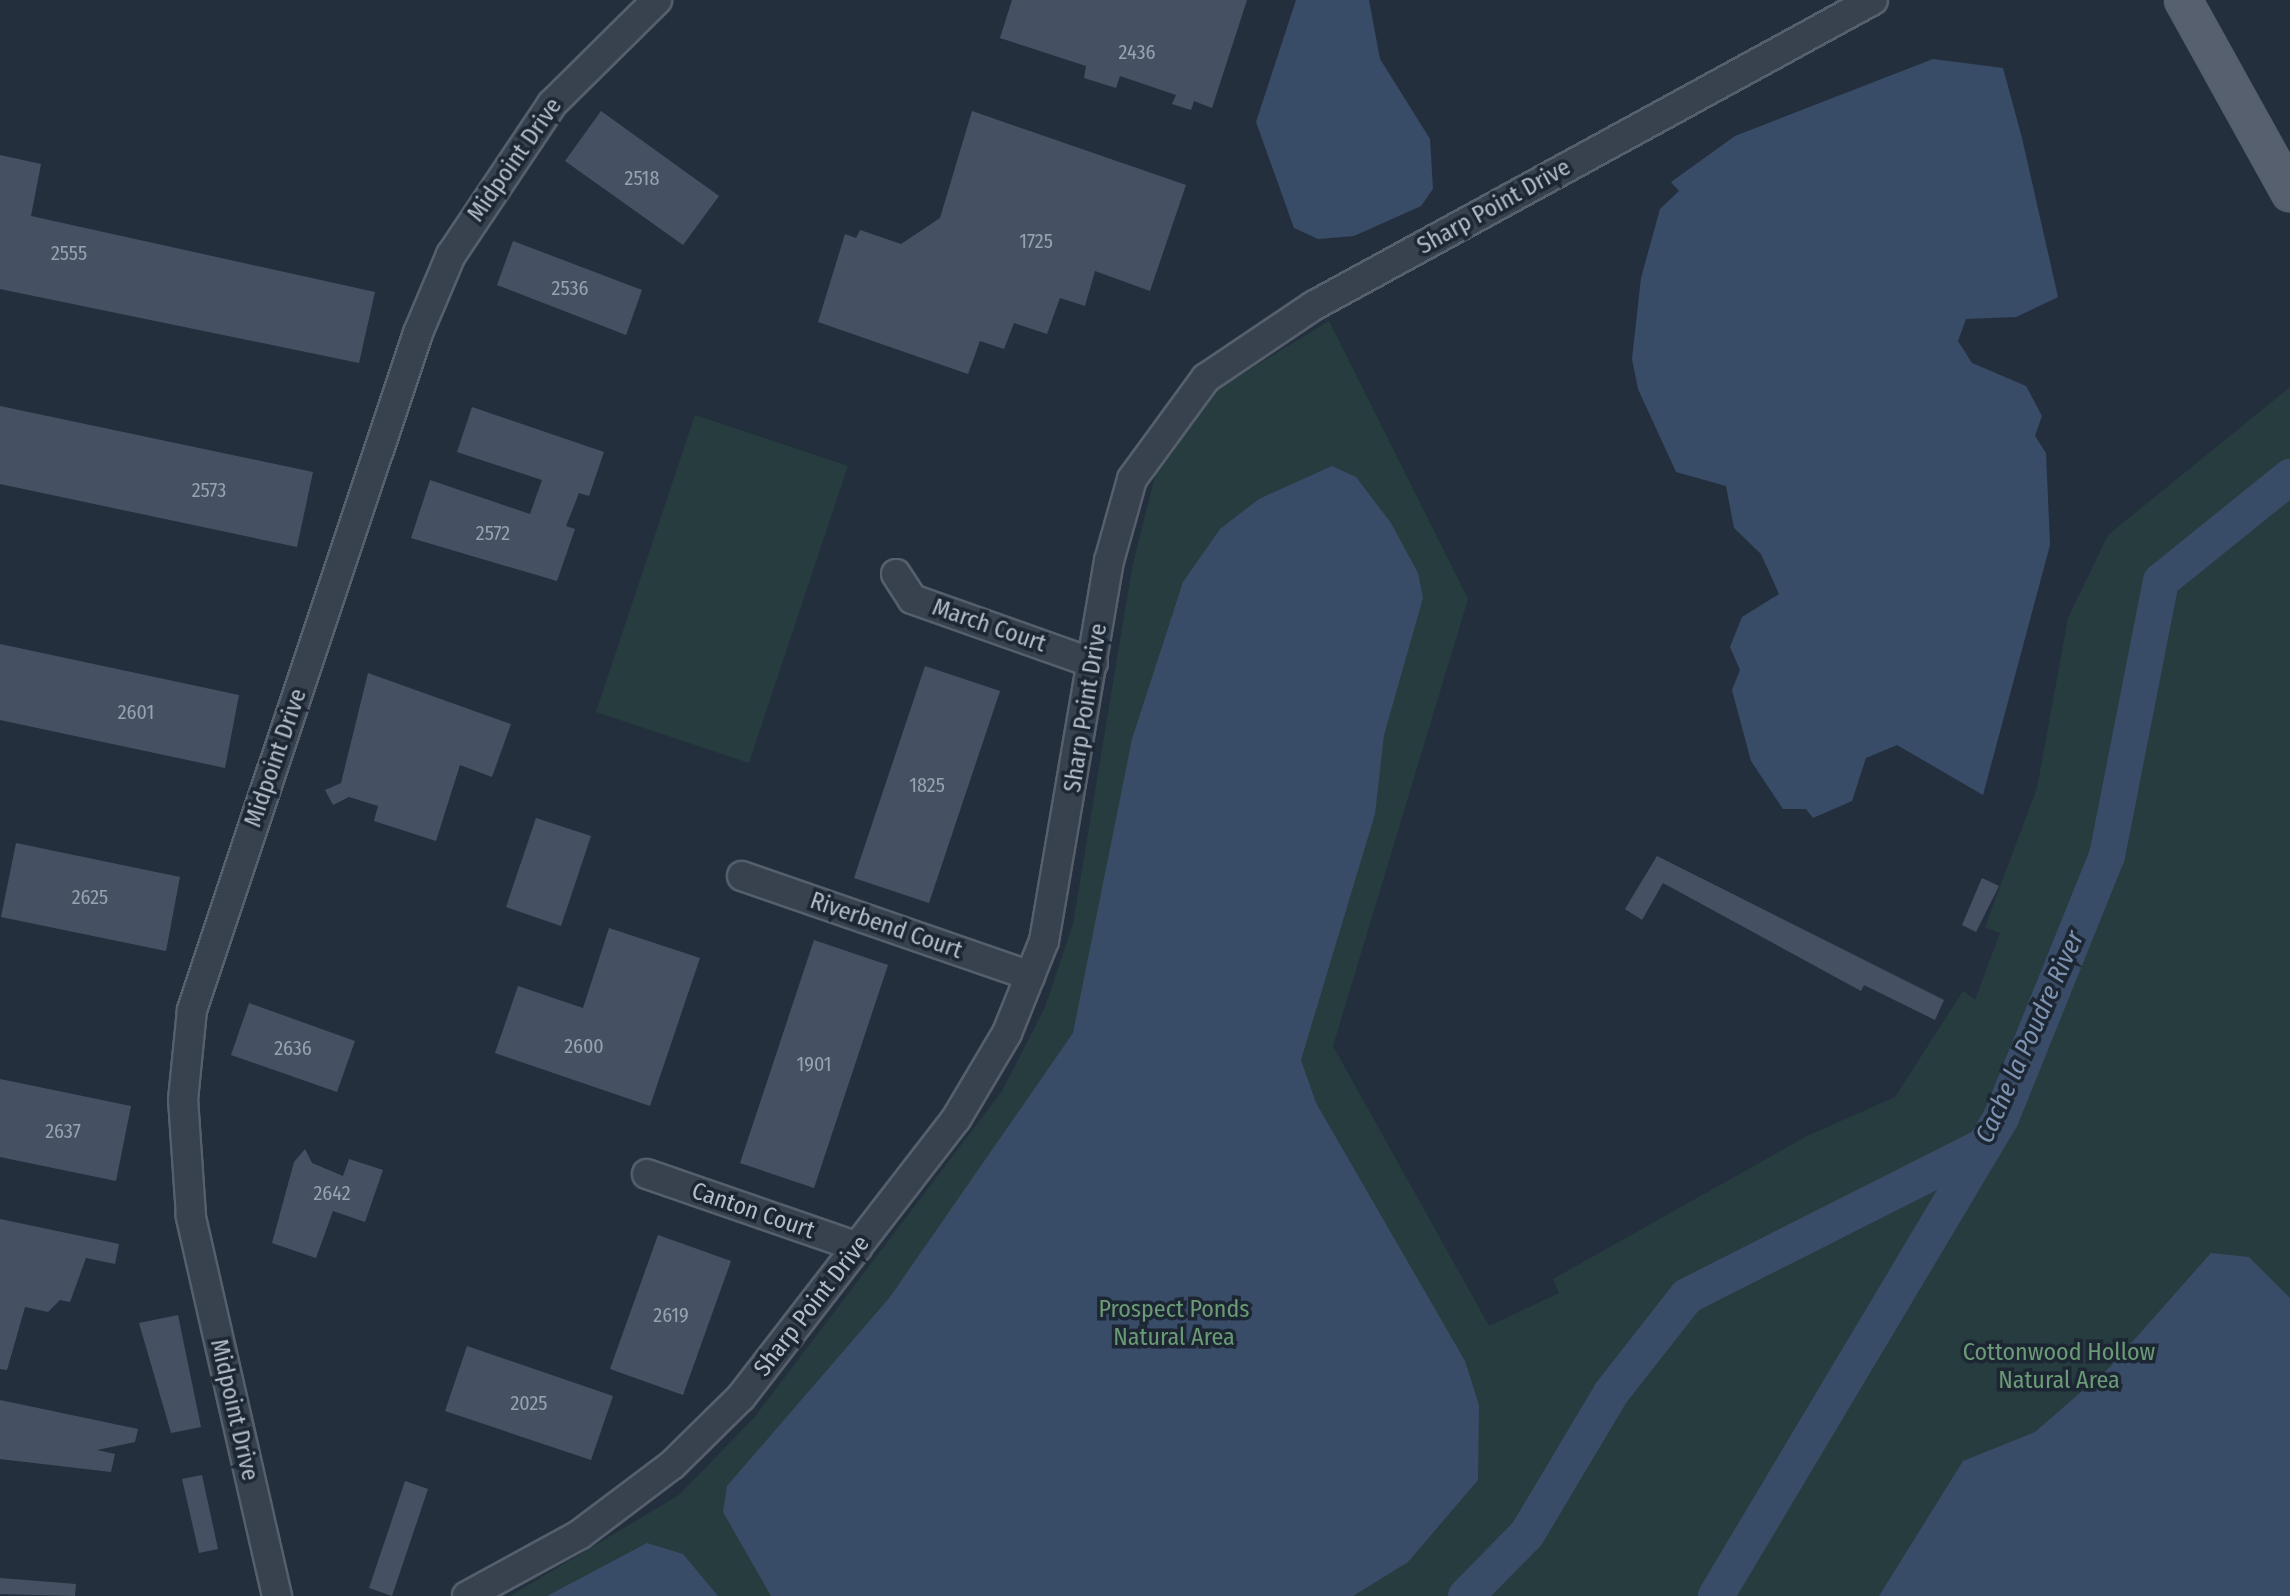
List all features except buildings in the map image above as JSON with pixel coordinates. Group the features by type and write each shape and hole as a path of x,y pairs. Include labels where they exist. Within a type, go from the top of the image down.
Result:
{"main road":[{"path":"2183,0 2290,193"}],"street":[{"name":"Midpoint Drive","path":"277,1596 191,1216 183,1100 192,1010 418,333 451,255 552,104 657,0"},
{"name":"Sharp Point Drive","path":"467,1596 579,1535 665,1472 741,1397 956,1119 1007,1033 1030,976 1064,855 1093,663 1132,479 1206,378 1313,306 1873,0"},
{"name":"March Court","path":"896,574 912,599 1093,663"},
{"name":"Riverbend Court","path":"742,876 1030,976"},
{"name":"Canton Court","path":"647,1174 858,1247"}],"green space":[{"name":"Prospect Ponds Natural Area","path":"1329,321 1468,599 1333,1046 1489,1326 1559,1293 1553,1279 1807,1136 1895,1097 1963,991 1975,1000 2000,933 1985,927 2037,788 2068,618 2108,535 2290,387 2290,1596 510,1596 679,1495 753,1419 1002,1091 1045,1007 1073,924 1132,568 1157,468 1203,398"},
{"path":"695,415 848,466 749,763 596,712"}],"water":[{"path":"1296,0 1369,0 1380,59 1430,139 1433,189 1421,206 1354,236 1318,239 1294,228 1256,122"},
{"path":"1933,59 2003,68 2022,138 2058,297 2016,317 1966,319 1958,341 1972,363 2026,386 2042,416 2035,436 2046,453 2050,545 1983,795 1897,745 1866,758 1852,801 1813,818 1806,809 1783,809 1751,761 1732,690 1740,670 1730,647 1742,617 1779,594 1761,554 1734,528 1726,486 1676,472 1638,389 1632,359 1641,278 1660,209 1679,191 1671,182 1735,136"},
{"name":"Prospect Ponds Natural Area","path":"1332,466 1356,477 1391,523 1418,573 1423,598 1384,735 1375,814 1301,1060 1316,1103 1465,1361 1479,1405 1478,1480 1408,1562 1353,1596 771,1596 723,1512 727,1486 890,1297 1073,1033 1132,739 1183,582 1220,529 1259,499"},
{"path":"2211,1253 2249,1257 2290,1298 2290,1596 1879,1596 1963,1461 2035,1432 2110,1367"},
{"path":"647,1543 683,1554 718,1596 547,1596"}],"waterway":[{"name":"Cache la Poudre River","path":"1716,1596 2001,1118 2107,856 2161,581 2290,477"},
{"path":"1466,1596 1527,1534 1611,1393 1687,1296 1984,1146"}],"park label":[{"name":"Cottonwood Hollow Natural Area","path":"2059,1367"}]}
